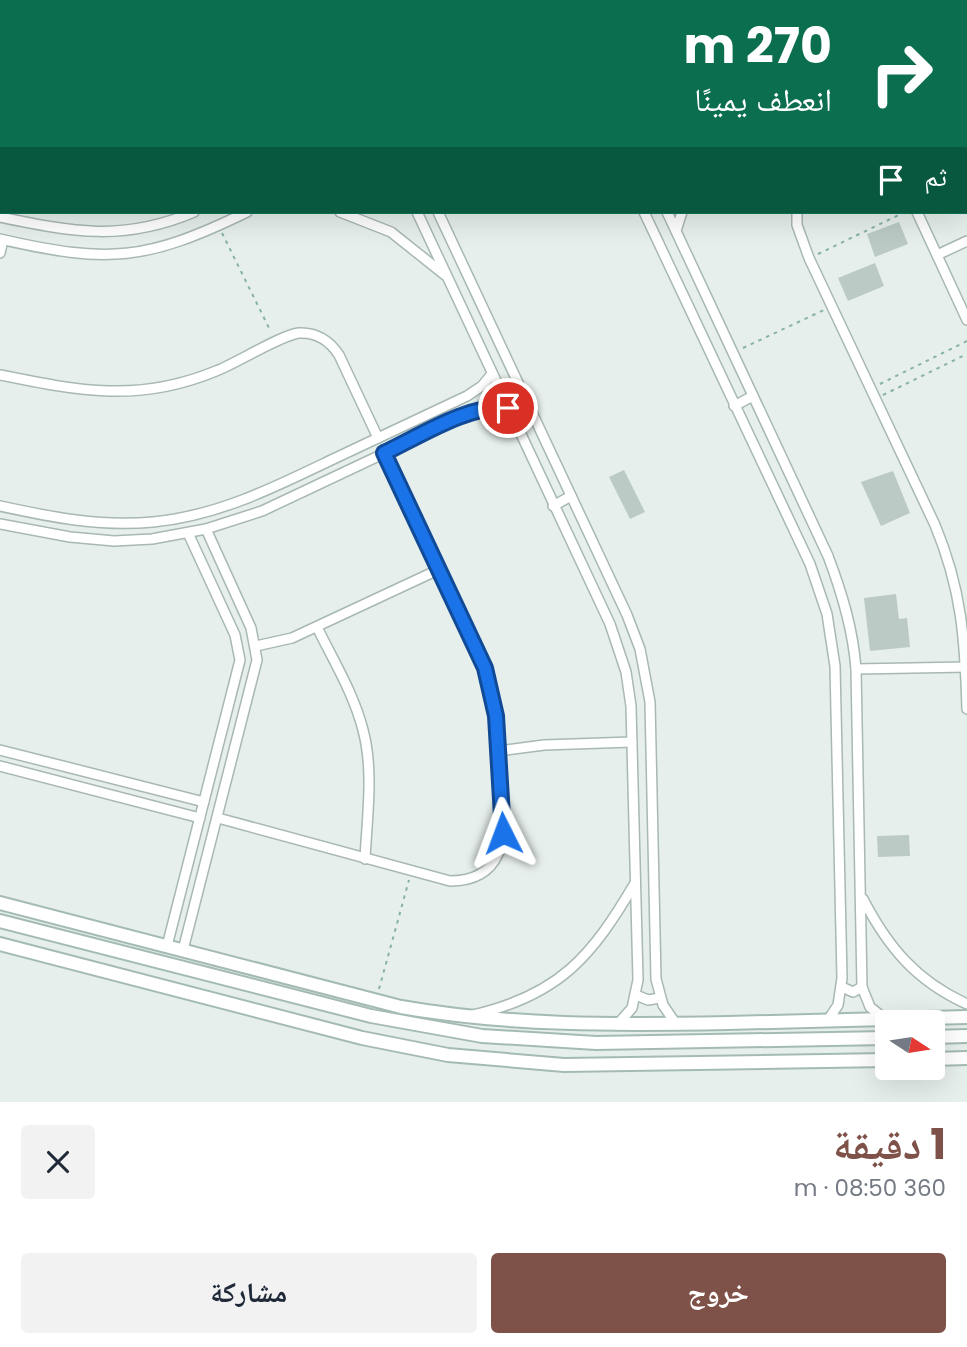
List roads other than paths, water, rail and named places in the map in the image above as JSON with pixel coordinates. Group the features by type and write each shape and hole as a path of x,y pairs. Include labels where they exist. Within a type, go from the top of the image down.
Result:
{"main road":[{"path":"0,902 376,1000 463,1017 542,1024 617,1025 875,1019"},
{"path":"0,921 371,1016 482,1036 596,1043 875,1038"},
{"path":"0,944 362,1038 457,1057 564,1065 875,1060"},
{"path":"945,1018 967,1017"},
{"path":"945,1037 967,1036"},
{"path":"945,1059 967,1058"}],"street":[{"path":"0,217 65,230 116,233 149,228 188,214"},
{"path":"0,253 1,240 61,253 116,255 170,246 243,214"},
{"path":"345,214 391,232 448,277"},
{"path":"418,214 616,640 629,689 636,881 636,995 628,1014 617,1025"},
{"path":"439,214 631,623 648,684 656,979 660,998 677,1024"},
{"path":"645,214 810,564 831,632 836,682 842,987 838,1005 828,1020"},
{"path":"668,214 836,577 848,618 856,669 862,987 870,1007 875,1011"},
{"path":"676,231 681,214"},
{"path":"797,214 797,225 809,258 935,525 950,563 963,618 967,709"},
{"path":"918,214 967,320"},
{"path":"937,255 967,241"},
{"path":"0,376 89,392 149,391 205,376 291,335 305,333 319,336 339,355 378,438"},
{"path":"0,506 72,520 133,523 193,516 237,503 475,392 492,374"},
{"path":"475,392 483,400 484,408"},
{"path":"734,406 753,396"},
{"path":"0,524 70,537 134,540 206,529 262,511 484,408 508,408"},
{"path":"218,818 412,872 458,881 475,877 494,862 503,833 494,700 485,668 384,453"},
{"path":"553,506 571,496"},
{"path":"133,523 134,540"},
{"path":"183,950 256,671 256,646 251,628 206,529"},
{"path":"167,946 239,668 240,651 188,533"},
{"path":"256,646 284,641 440,569"},
{"path":"317,627 356,707 364,732 369,769 365,859"},
{"path":"856,669 966,667"},
{"path":"498,751 536,746 632,742"},
{"path":"0,750 204,802"},
{"path":"217,750 234,755"},
{"path":"0,766 200,818"},
{"path":"463,1017 519,1000 559,979 596,944 636,881"},
{"path":"861,895 886,941 908,966 933,987 967,1004"},
{"path":"842,987 853,992 862,987"},
{"path":"636,995 648,1000 660,998"}]}
